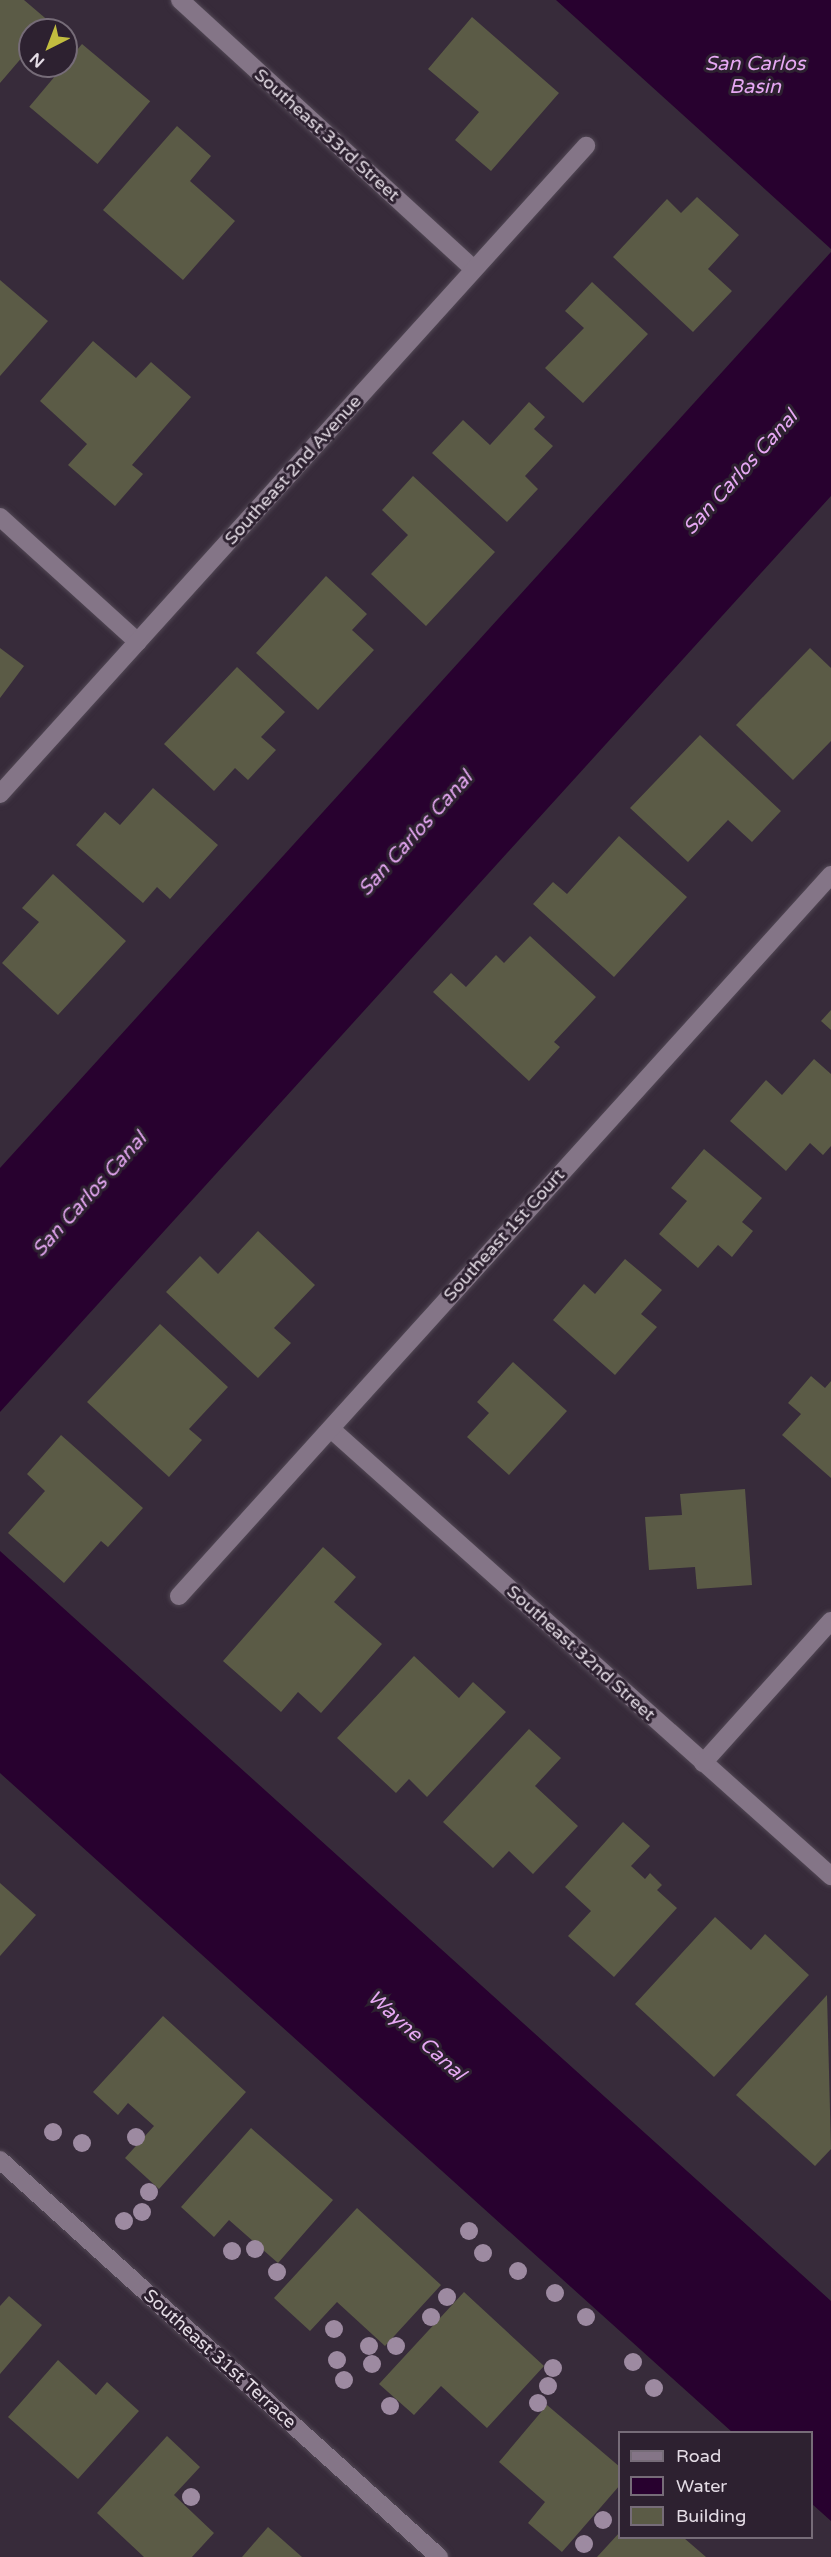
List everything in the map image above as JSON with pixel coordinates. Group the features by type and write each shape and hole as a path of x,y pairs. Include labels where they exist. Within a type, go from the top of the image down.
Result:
{"street":[{"name":"Southeast 33rd Street","path":"180,0 474,269"},
{"name":"Southeast 2nd Avenue","path":"0,794 586,146"},
{"path":"0,516 138,642"},
{"name":"Southeast 1st Court","path":"179,1596 831,875"},
{"name":"Southeast 32nd Street","path":"331,1429 831,1876"},
{"path":"702,1763 831,1621"},
{"name":"Southeast 31st Terrace","path":"0,2160 439,2557"}],"water":[{"name":"San Carlos Basin","path":"556,0 831,0 831,249"},
{"name":"San Carlos Canal","path":"831,252 831,496 0,1412 0,1168"},
{"name":"Wayne Canal","path":"0,1551 831,2301 831,2521 813,2505 813,2431 731,2431 0,1773"}],"building":[{"path":"0,0 24,0 45,18 18,18 18,62 0,83"},
{"path":"472,17 559,93 491,171 455,140 479,112 428,69"},
{"path":"82,44 150,101 97,164 29,107 53,78 78,78 78,49"},
{"path":"177,126 211,156 190,181 235,221 183,280 103,210"},
{"path":"697,197 739,235 708,269 732,291 693,332 613,257 667,199 681,213"},
{"path":"0,280 48,321 0,376"},
{"path":"592,282 648,334 583,403 545,368 584,328 565,311"},
{"path":"93,341 136,378 151,362 191,397 132,465 143,474 115,506 68,465 87,444 40,401"},
{"path":"529,402 545,417 534,429 553,446 525,476 538,489 507,522 432,453 463,420 490,445"},
{"path":"413,476 495,552 426,626 371,574 408,535 382,510"},
{"path":"326,576 367,614 352,630 374,650 318,710 256,653"},
{"path":"0,648 24,666 0,698"},
{"path":"810,648 831,668 831,741 793,780 736,725"},
{"path":"237,667 285,712 261,737 276,750 248,780 235,768 214,791 164,744"},
{"path":"700,735 781,811 752,842 728,820 688,862 630,808"},
{"path":"153,788 218,845 170,899 157,887 143,903 76,845 105,812 120,825"},
{"path":"619,836 687,897 614,977 533,904 553,882 567,894"},
{"path":"53,874 126,941 58,1015 2,963 39,922 22,908"},
{"path":"530,936 596,997 554,1042 560,1047 529,1081 433,992 451,973 466,987 496,955 504,963"},
{"path":"831,1010 831,1030 821,1021"},
{"path":"814,1059 831,1074 831,1146 823,1155 810,1143 786,1171 730,1121 766,1080 782,1095"},
{"path":"704,1149 762,1198 742,1222 753,1231 732,1257 718,1245 698,1268 659,1234 687,1201 671,1188"},
{"path":"258,1231 315,1285 274,1328 291,1343 258,1378 166,1292 200,1256 218,1274"},
{"path":"625,1259 662,1290 641,1314 657,1327 615,1375 553,1320 584,1284 595,1294"},
{"path":"160,1324 228,1387 189,1429 202,1440 169,1477 87,1402"},
{"path":"513,1362 567,1411 509,1475 467,1437 489,1413 477,1402"},
{"path":"811,1376 825,1388 831,1381 831,1478 782,1435 801,1414 788,1403"},
{"path":"61,1435 143,1508 108,1547 101,1541 64,1583 8,1533 45,1491 27,1474"},
{"path":"745,1489 752,1585 697,1589 695,1567 649,1570 645,1517 682,1515 680,1494"},
{"path":"323,1547 356,1577 334,1602 382,1644 321,1713 298,1692 281,1712 223,1661"},
{"path":"414,1656 459,1698 473,1682 506,1712 427,1797 409,1779 396,1793 337,1738"},
{"path":"529,1729 561,1758 535,1786 578,1826 533,1874 509,1851 493,1868 443,1822"},
{"path":"623,1822 650,1846 631,1866 645,1879 650,1873 662,1885 657,1890 677,1908 614,1977 568,1936 591,1911 565,1887"},
{"path":"0,1883 36,1915 0,1956"},
{"path":"715,1917 751,1950 765,1934 809,1975 714,2077 635,2004"},
{"path":"827,1995 831,2149 815,2166 736,2095"},
{"path":"163,2016 246,2092 159,2189 125,2158 154,2126 128,2103 118,2115 93,2092"},
{"path":"251,2128 333,2200 278,2263 229,2220 214,2237 181,2207"},
{"path":"357,2208 441,2285 385,2346 337,2302 310,2331 274,2298"},
{"path":"464,2292 544,2366 487,2428 441,2386 414,2415 379,2384"},
{"path":"9,2296 42,2325 0,2374 0,2306"},
{"path":"58,2360 96,2395 107,2382 139,2411 78,2479 8,2417"},
{"path":"547,2405 618,2465 618,2487 562,2552 528,2523 545,2502 499,2462"},
{"path":"167,2436 200,2467 174,2495 214,2533 192,2557 144,2557 97,2513"},
{"path":"268,2527 302,2557 242,2557"},
{"path":"618,2534 618,2539 685,2539 706,2557 597,2557"}]}
